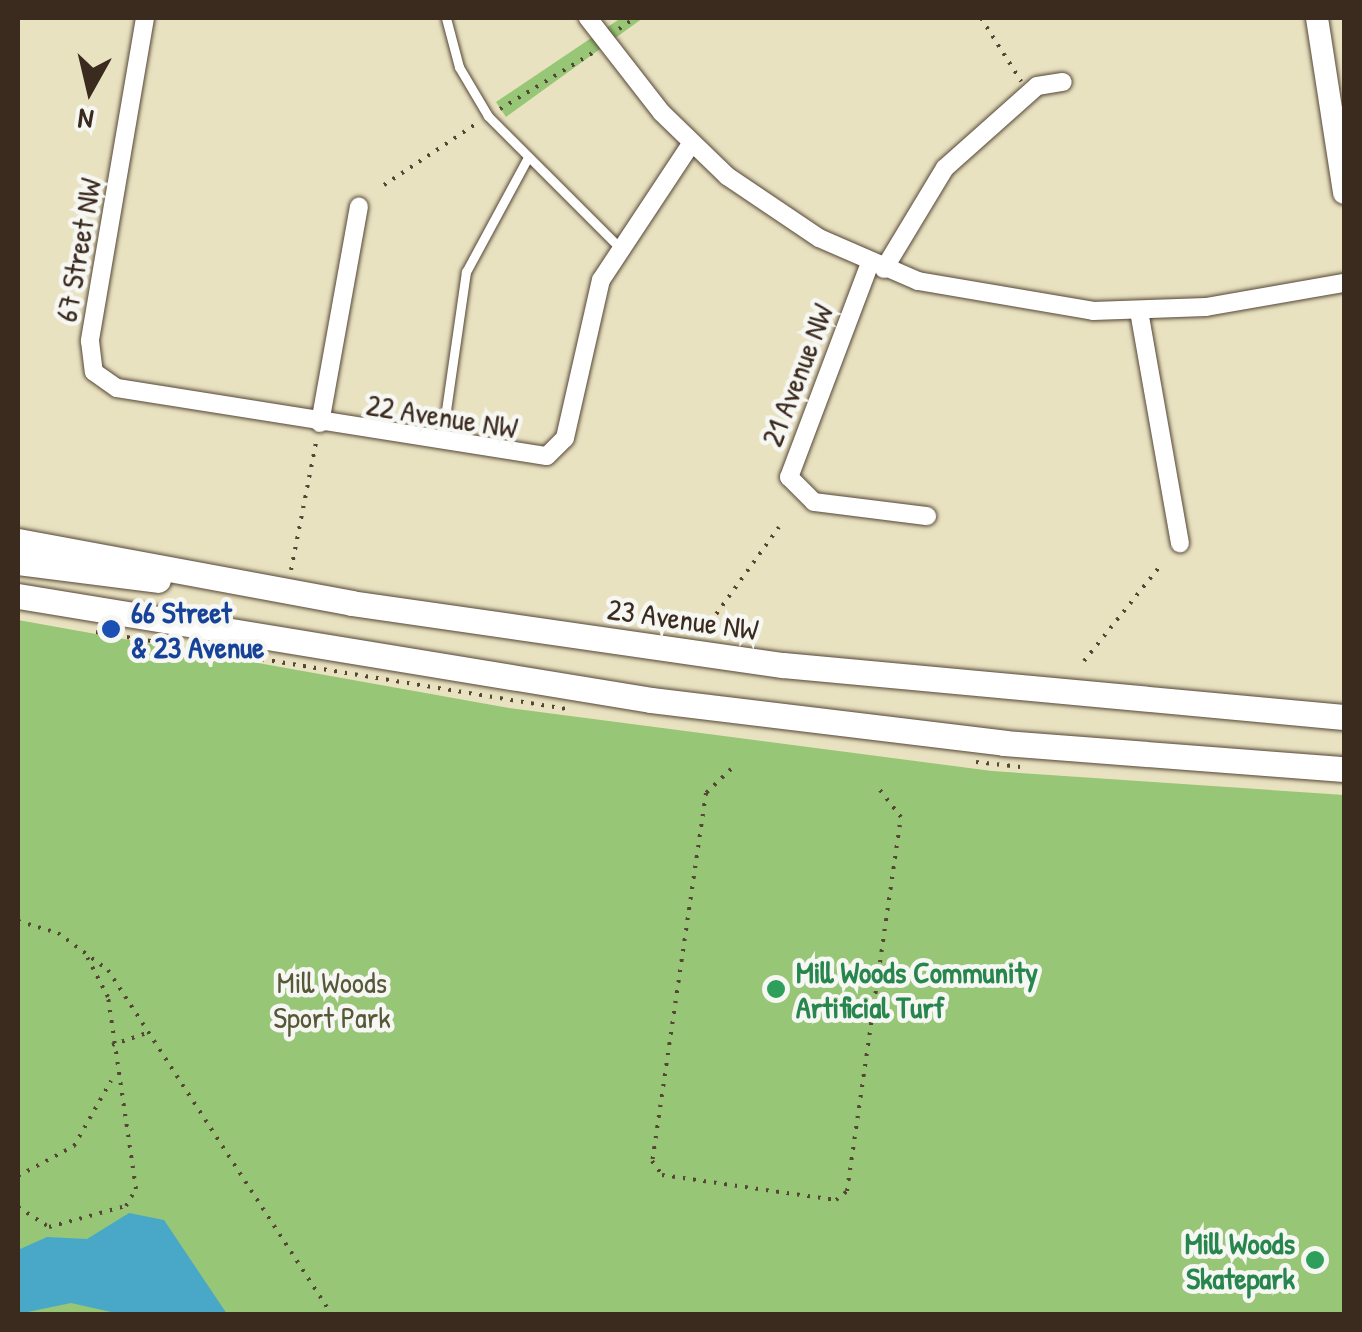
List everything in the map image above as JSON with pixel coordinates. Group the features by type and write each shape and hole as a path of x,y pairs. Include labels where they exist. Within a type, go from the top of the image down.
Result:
{"main road":[{"path":"18,529 71,551"},
{"name":"23 Avenue NW","path":"18,541 202,575 784,665 1344,717"},
{"path":"18,562 146,581 202,575"},
{"path":"18,596 688,705 1004,743 1344,769"}],"street":[{"name":"67 Street NW","path":"94,372 90,342 145,18"},
{"path":"588,18 691,144 780,214 877,266 1003,302 1139,311 1344,282"},
{"path":"1317,18 1344,193"},
{"name":"21 Avenue NW","path":"927,516 814,502 789,477 877,266 945,168 1037,86 1063,82"},
{"path":"620,248 691,144"},
{"name":"22 Avenue NW","path":"318,430 359,206"},
{"name":"22 Avenue NW","path":"94,372 117,388 318,430 530,458 554,452 568,428 590,308 620,248"},
{"path":"1139,311 1180,544"}],"lane":[{"path":"446,18 459,66 527,159 620,248"},
{"path":"442,444 466,272 527,159"}],"path":[{"path":"615,32 635,18"},
{"path":"981,18 1023,85"},
{"path":"291,571 318,430"},
{"path":"704,631 779,527"},
{"path":"1084,662 1160,565"},
{"path":"990,765 1012,768"},
{"path":"731,769 706,793 652,1161 662,1175 836,1200 847,1191 901,817 878,788"},
{"path":"18,922 82,950 150,1034 331,1314"},
{"path":"18,1208 49,1227 130,1200 138,1178 113,1066 108,997 82,950"},
{"path":"112,1045 126,1033 150,1034"},
{"path":"18,1176 78,1142 113,1066"}],"green space":[{"path":"621,18 643,18 506,117 496,102"},
{"name":"Mill Woods Sport Park","path":"18,620 509,708 992,771 1344,795 1344,1314 18,1314"}],"water":[{"path":"129,1213 164,1220 227,1314 120,1314 71,1303 18,1314 18,1250 47,1237 87,1239"}],"place":[{"name":"66 Street & 23 Avenue","path":"111,629"},
{"name":"Mill Woods Community Artificial Turf","path":"776,989"},
{"name":"Mill Woods Skatepark","path":"1315,1260"}]}
